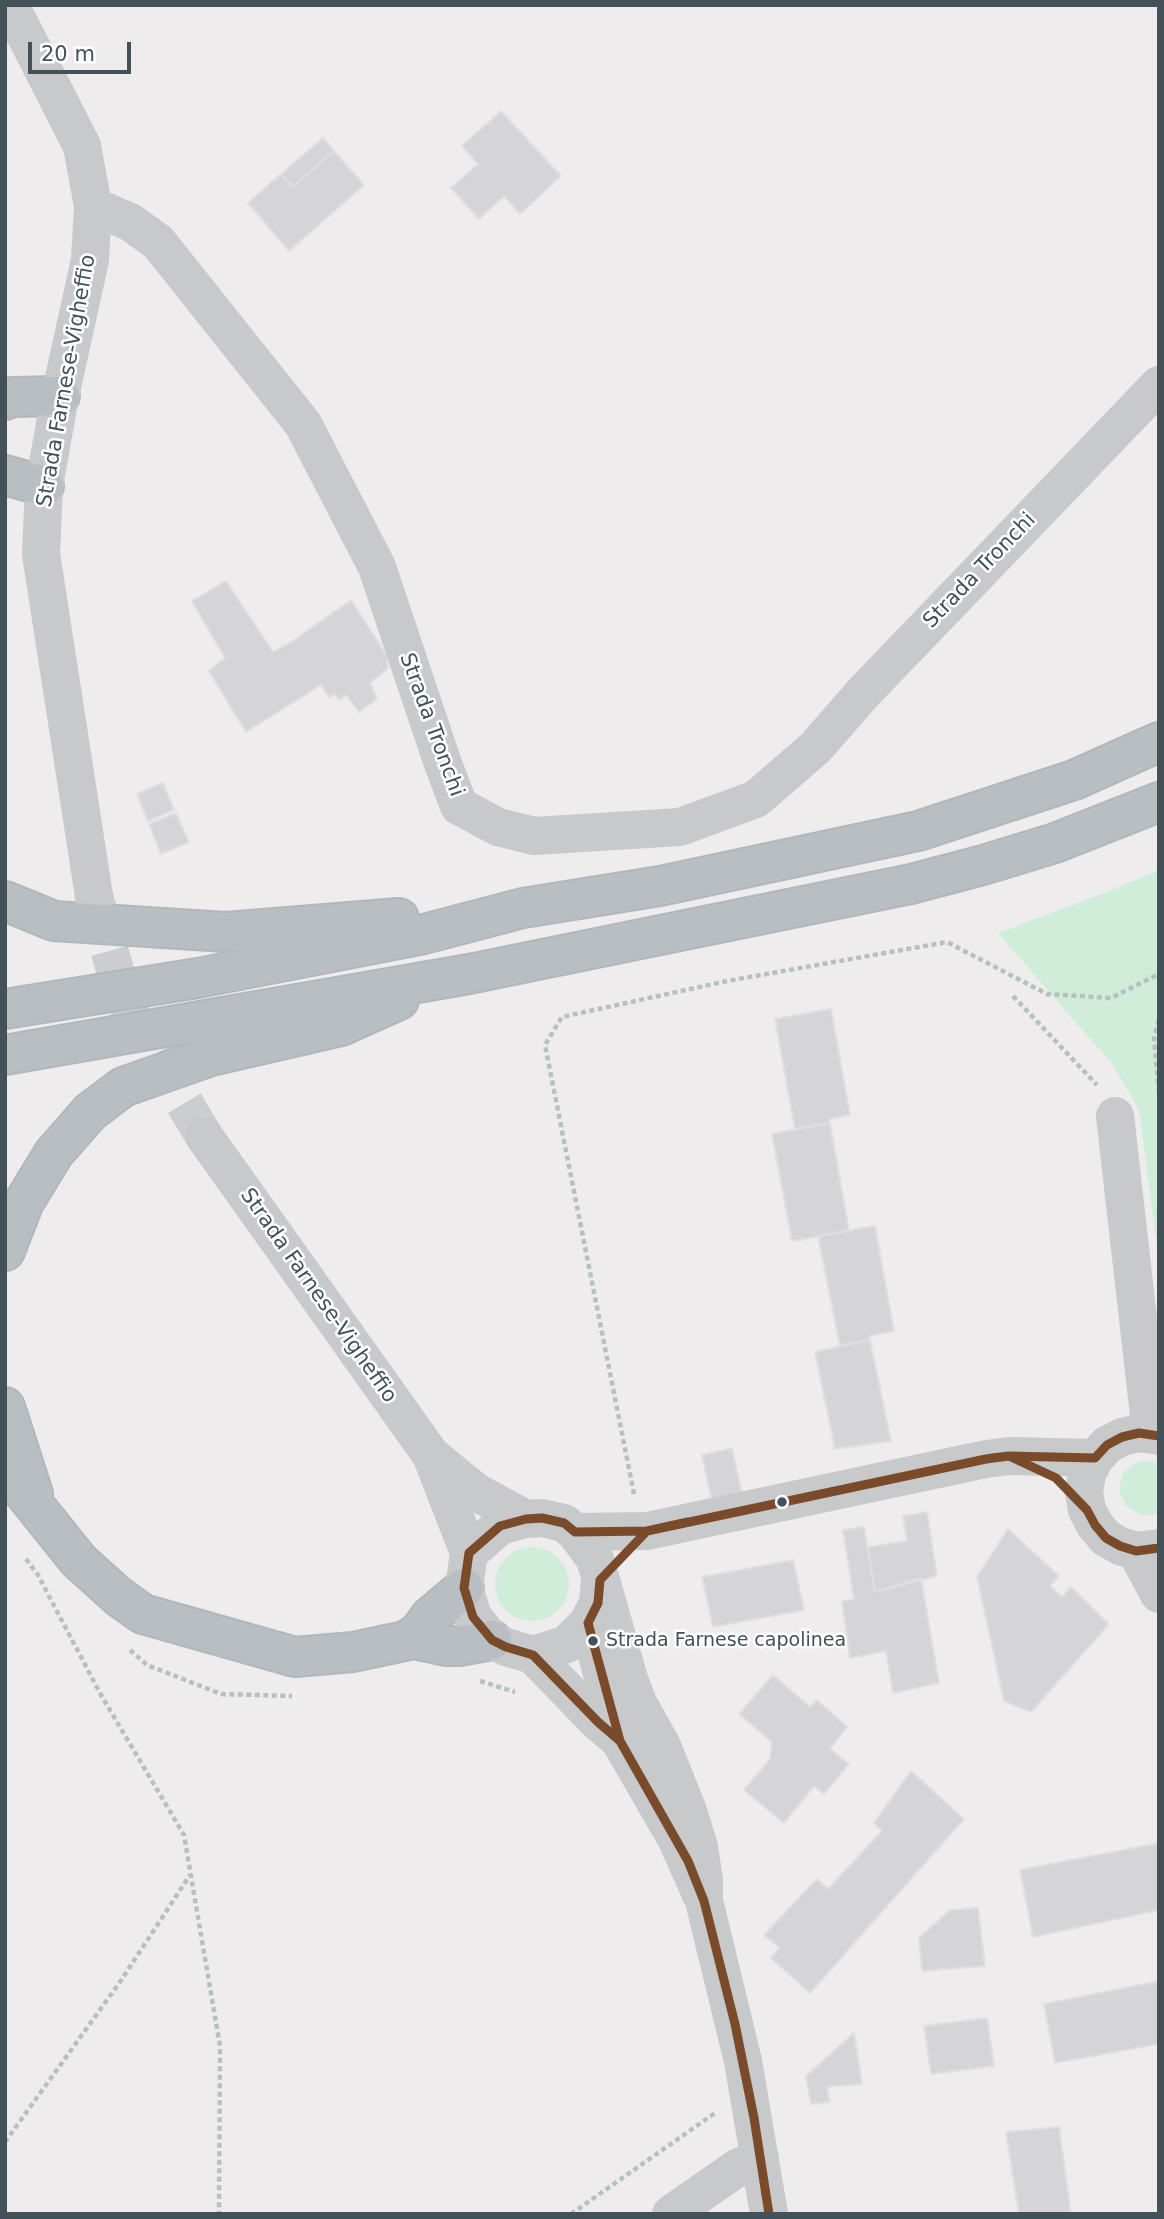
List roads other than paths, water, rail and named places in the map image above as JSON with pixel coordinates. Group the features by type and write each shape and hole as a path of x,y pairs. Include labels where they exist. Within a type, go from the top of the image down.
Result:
{"highway":[{"path":"5,400 13,397 61,396"},
{"path":"5,475 44,486"},
{"path":"5,901 54,921 226,932 523,908 660,886 918,831 1073,780 1159,742"},
{"path":"5,1055 469,974 911,884 1055,843 1159,802"},
{"path":"5,1009 198,978 395,940 523,908"},
{"path":"5,1251 24,1202 54,1153 90,1112 124,1087 231,1050 341,1026 430,985 469,974"},
{"path":"5,1407 35,1500 43,1515"},
{"path":"5,1468 92,1574 143,1614 295,1657 353,1653 407,1640 420,1639 446,1646 492,1640"},
{"path":"407,1640 418,1633 467,1570"}],"street":[{"name":"Strada Farnese-Vigheffio","path":"10,5 82,146 93,206 90,260 44,486 41,554 94,897"},
{"name":"Strada Tronchi","path":"93,206 130,222 158,242 303,424 377,567 459,806 498,827 534,836 680,827 756,799 815,748 863,693 1159,385"},
{"path":"1115,1116 1149,1415 1158,1435"},
{"name":"Strada Farnese-Vigheffio","path":"204,1136 431,1455 476,1492 526,1519"},
{"path":"1158,1435 1139,1433 1122,1437 1107,1445 1095,1458 1087,1474 1084,1492 1087,1510 1094,1525 1105,1538 1120,1546 1147,1549 1159,1594"},
{"name":"Strada Farnese-Vigheffio","path":"431,1455 467,1570"},
{"path":"575,1532 647,1531 986,1459 1009,1456 1095,1458"},
{"path":"1009,1456 1056,1478 1087,1510"},
{"path":"620,1741 533,1655 492,1640 473,1617 467,1570 499,1526 542,1517 564,1523 575,1532 595,1559 629,1679 638,1703 662,1746 688,1811 699,1847 704,1901"},
{"path":"533,1655 567,1644 588,1623 597,1603 600,1580 647,1531"},
{"path":"588,1623 620,1741 677,1840 704,1901 749,2093 769,2214"},
{"path":"671,2214 737,2168 760,2158"}],"tunnel":[{"path":"94,896 124,1002 204,1136"}],"place":[{"name":"Strada Farnese capolinea","path":"593,1641"}]}
